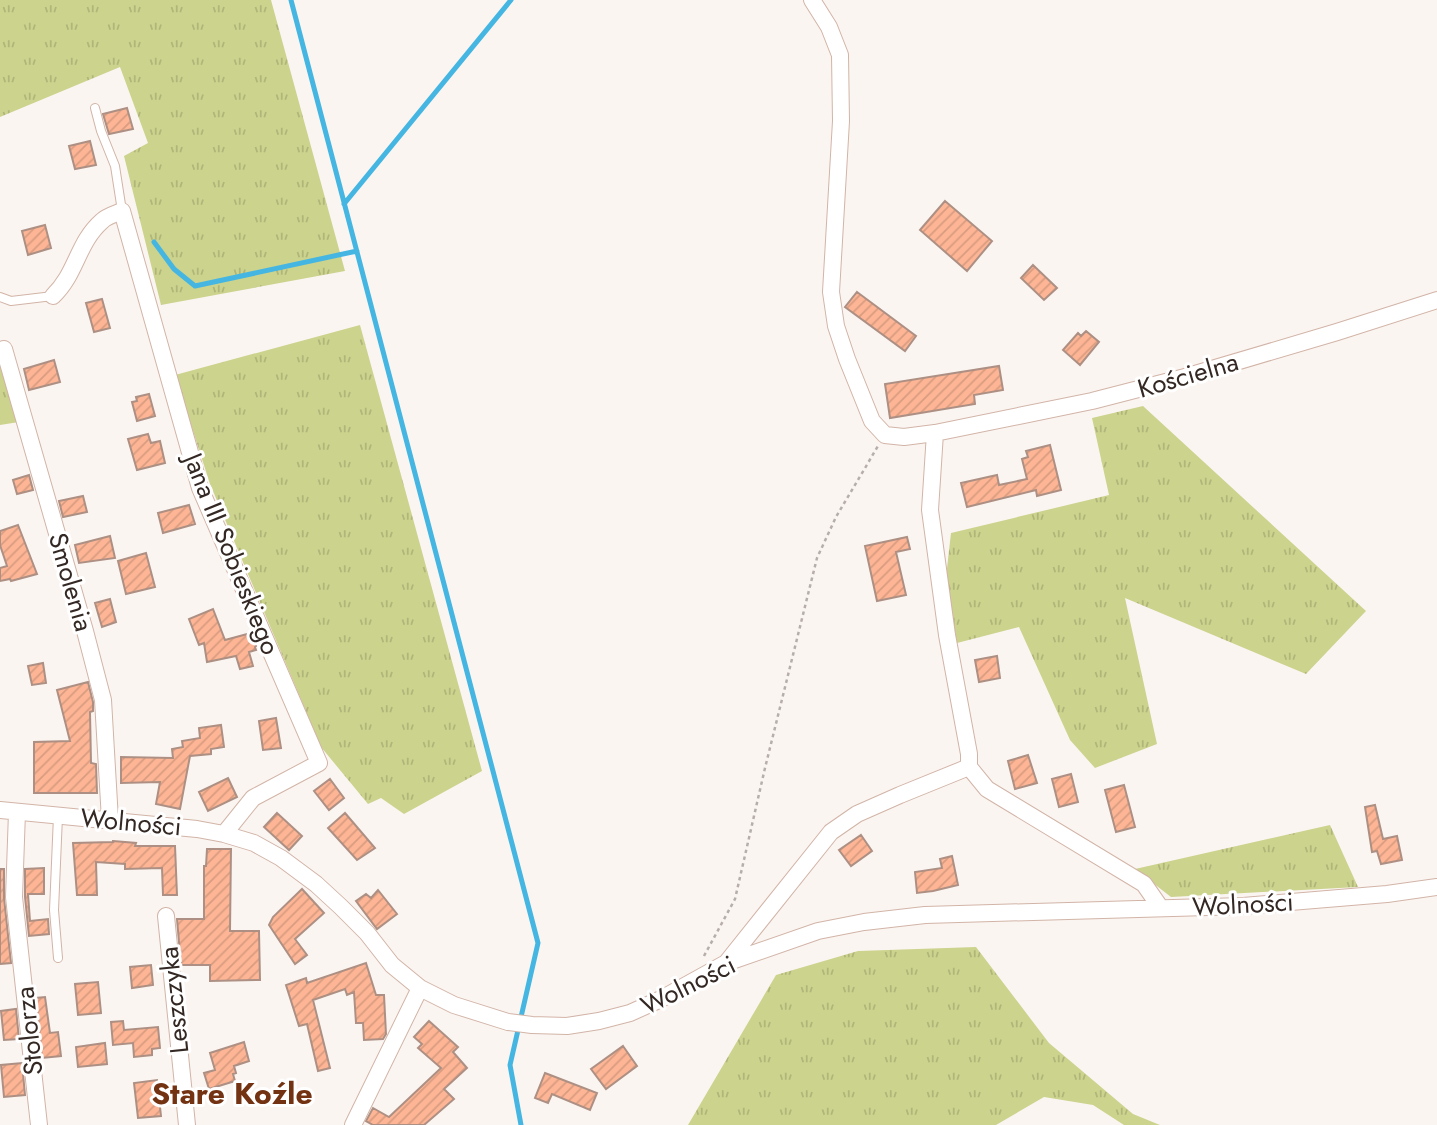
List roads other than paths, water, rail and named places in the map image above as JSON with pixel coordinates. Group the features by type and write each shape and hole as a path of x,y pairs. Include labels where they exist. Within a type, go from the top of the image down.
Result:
{"street":[{"name":"Kościelna","path":"812,0 829,27 840,55 841,121 831,292 836,326 872,421 885,435 904,437 935,433 1092,401 1185,377 1437,300"},
{"path":"53,296 63,286 84,240 104,219 122,211"},
{"name":"Jana III Sobieskiego","path":"122,211 200,488 319,763 253,798 224,834"},
{"name":"Smolenia","path":"4,349 103,700 110,820"},
{"path":"935,433 930,510 947,635 970,768 987,789 1144,884 1160,907"},
{"path":"726,963 831,832 857,814 970,768"},
{"name":"Wolności","path":"0,810 197,829 254,843 281,858 316,884 367,933 392,965 420,988 454,1005 508,1022 532,1025 567,1026 630,1013 726,963 818,931 864,922 925,915 1242,906 1387,894 1437,887"},
{"name":"Stolorza","path":"17,812 14,897 39,1125"},
{"name":"Leszczyka","path":"166,916 187,1125"},
{"path":"353,1125 420,988"}],"lane":[{"path":"95,108 115,166 122,211"},
{"path":"0,297 11,302 53,296"},
{"path":"58,816 54,910 58,958"}],"waterway":[{"path":"291,0 538,943 510,1065 521,1125"},
{"path":"344,204 511,0"},
{"path":"154,242 174,269 195,286 357,251"}],"district":[{"name":"Stare Koźle","path":"232,1093"}]}
